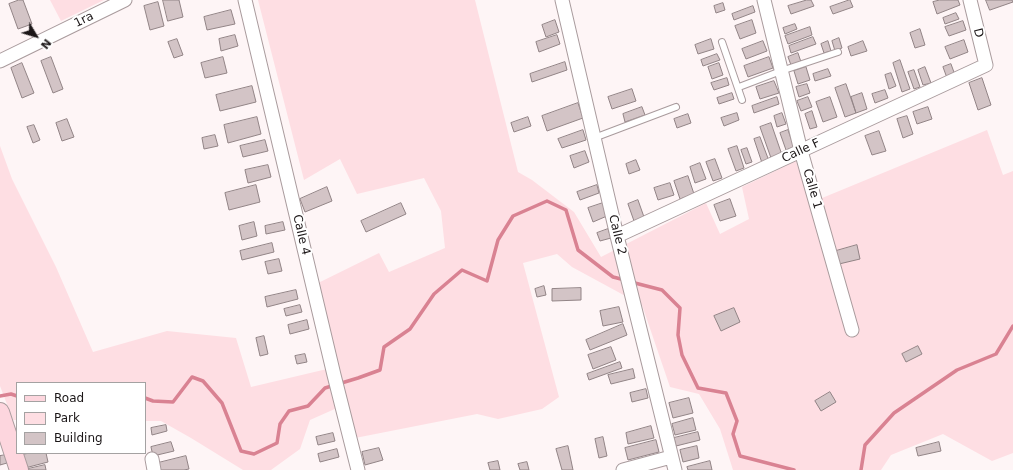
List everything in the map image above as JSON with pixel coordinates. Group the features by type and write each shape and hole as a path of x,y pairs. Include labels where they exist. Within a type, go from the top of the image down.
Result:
{"street":[{"name":"1ra","path":"0,61 126,0"},
{"name":"Calle 4","path":"245,0 338,392 358,470"},
{"name":"Calle 2","path":"562,0 617,236 673,464"},
{"name":"Calle 1","path":"764,0 801,151 852,330"},
{"name":"D","path":"970,0 986,65"},
{"name":"Calle F","path":"617,236 986,65"},
{"path":"0,413 19,470"},
{"path":"624,470 673,464"}],"lane":[{"path":"722,42 739,87 742,100"},
{"path":"739,87 838,52"},
{"path":"594,138 676,107"}],"green space":[{"path":"50,0 104,0 61,21"},
{"path":"258,0 475,0 518,172 532,180 574,212 601,257 706,203 720,234 749,219 742,187 796,161 810,203 987,130 1003,175 1013,171 1013,453 992,461 943,434 891,455 881,470 733,470 720,429 699,394 670,387 642,305 572,267 557,254 523,263 559,397 542,409 498,419 477,414 350,439 337,408 310,420 300,449 271,470 243,470 161,421 146,421 146,382 16,382 16,420 13,420 0,386 0,146 12,179 56,267 93,352 167,331 236,338 251,387 327,369 312,286 379,253 389,272 445,248 441,211 424,178 357,194 340,159 304,180"}],"building":[{"path":"23,0 32,24 18,29 9,4"},
{"path":"163,0 179,0 183,17 168,21"},
{"path":"811,0 814,6 791,14 788,6"},
{"path":"850,0 853,7 833,14 830,7"},
{"path":"940,0 958,0 960,5 937,14 933,2"},
{"path":"986,0 1012,0 1013,2 990,10"},
{"path":"158,2 164,26 150,30 144,6"},
{"path":"723,3 725,10 716,13 714,6"},
{"path":"753,6 755,12 734,20 732,14"},
{"path":"231,10 235,24 207,30 204,17"},
{"path":"956,13 959,19 945,24 943,18"},
{"path":"555,20 559,32 546,37 542,25"},
{"path":"752,20 756,33 740,39 735,26"},
{"path":"963,21 966,30 949,36 945,27"},
{"path":"795,24 797,29 785,34 783,28"},
{"path":"810,27 812,35 788,44 785,36"},
{"path":"920,29 925,45 915,48 910,33"},
{"path":"235,35 238,46 221,51 219,39"},
{"path":"557,35 560,44 539,52 536,42"},
{"path":"813,37 816,44 791,53 789,46"},
{"path":"839,38 842,48 835,51 832,41"},
{"path":"177,39 183,55 174,58 168,42"},
{"path":"711,39 714,49 698,54 695,45"},
{"path":"964,40 968,52 950,59 945,47"},
{"path":"763,41 767,51 746,59 742,49"},
{"path":"828,41 831,51 824,53 821,44"},
{"path":"863,41 867,51 851,56 848,47"},
{"path":"798,53 801,62 791,65 788,57"},
{"path":"717,54 720,60 703,66 701,60"},
{"path":"51,57 63,89 53,93 41,61"},
{"path":"223,57 227,73 205,78 201,63"},
{"path":"769,57 773,68 748,77 744,66"},
{"path":"900,60 910,89 902,92 893,63"},
{"path":"565,62 567,70 532,82 530,74"},
{"path":"22,63 34,93 22,98 11,68"},
{"path":"719,63 723,75 712,79 708,67"},
{"path":"951,64 955,75 947,78 943,67"},
{"path":"806,67 810,80 798,84 794,71"},
{"path":"925,67 931,83 923,85 918,70"},
{"path":"828,69 831,76 815,81 813,74"},
{"path":"914,70 920,87 914,89 908,72"},
{"path":"891,73 896,86 889,89 885,75"},
{"path":"727,78 729,85 714,90 711,83"},
{"path":"982,78 991,105 978,110 969,83"},
{"path":"774,81 779,93 760,99 756,87"},
{"path":"807,84 810,93 799,97 796,87"},
{"path":"846,84 856,113 845,117 835,88"},
{"path":"252,86 256,102 220,111 216,95"},
{"path":"632,89 636,101 612,109 608,97"},
{"path":"885,90 888,98 875,103 872,94"},
{"path":"732,93 734,99 719,104 717,98"},
{"path":"862,93 867,109 856,113 851,97"},
{"path":"777,97 779,104 754,113 752,106"},
{"path":"808,97 812,107 801,111 797,101"},
{"path":"830,97 837,117 823,122 816,102"},
{"path":"578,103 583,118 547,131 542,116"},
{"path":"642,107 645,115 625,122 623,114"},
{"path":"928,107 932,119 917,124 913,112"},
{"path":"812,111 817,127 810,129 805,114"},
{"path":"737,113 739,120 724,126 721,118"},
{"path":"782,113 786,124 777,127 774,116"},
{"path":"688,114 691,123 677,128 674,119"},
{"path":"907,116 913,134 903,138 897,119"},
{"path":"257,117 261,134 228,143 224,125"},
{"path":"528,117 531,126 514,132 511,123"},
{"path":"67,119 74,137 62,141 56,123"},
{"path":"771,123 782,155 771,158 760,127"},
{"path":"34,125 40,140 33,143 27,127"},
{"path":"583,130 586,140 562,148 558,139"},
{"path":"788,130 794,147 786,150 780,133"},
{"path":"879,131 886,151 872,155 865,136"},
{"path":"215,135 218,146 204,149 202,138"},
{"path":"760,137 769,161 762,163 754,139"},
{"path":"265,140 268,151 243,157 240,146"},
{"path":"737,146 744,168 736,171 728,149"},
{"path":"747,148 752,162 746,164 741,150"},
{"path":"585,151 589,162 574,168 570,156"},
{"path":"715,159 722,178 713,181 706,162"},
{"path":"636,160 640,170 629,174 626,164"},
{"path":"700,163 706,179 695,183 690,167"},
{"path":"268,165 271,177 248,183 245,170"},
{"path":"688,176 694,194 680,199 674,181"},
{"path":"670,183 674,195 658,200 654,188"},
{"path":"256,185 260,202 229,210 225,193"},
{"path":"597,185 599,193 580,200 577,192"},
{"path":"327,187 332,201 305,212 300,199"},
{"path":"730,199 736,216 720,221 714,205"},
{"path":"638,200 644,217 634,221 628,204"},
{"path":"401,203 406,214 366,232 361,221"},
{"path":"603,203 607,216 593,222 588,208"},
{"path":"254,222 257,236 242,240 239,226"},
{"path":"283,222 285,230 266,234 265,226"},
{"path":"608,229 611,238 600,241 597,233"},
{"path":"272,243 274,252 242,260 240,251"},
{"path":"857,245 860,259 839,264 836,251"},
{"path":"279,259 282,271 268,274 265,262"},
{"path":"544,286 546,295 537,297 535,289"},
{"path":"581,288 581,300 552,301 552,289"},
{"path":"296,290 298,299 267,307 265,297"},
{"path":"300,305 302,312 286,316 284,309"},
{"path":"619,307 623,322 603,326 600,311"},
{"path":"734,308 740,322 721,331 714,316"},
{"path":"307,320 309,329 290,334 288,325"},
{"path":"623,324 627,335 590,350 586,340"},
{"path":"264,336 268,354 260,356 256,338"},
{"path":"918,346 922,354 906,362 902,354"},
{"path":"611,347 616,360 593,369 588,355"},
{"path":"305,354 307,362 297,364 295,356"},
{"path":"620,362 622,368 589,380 587,374"},
{"path":"633,369 635,378 611,384 608,375"},
{"path":"646,389 648,398 632,402 630,393"},
{"path":"830,392 836,402 821,411 815,401"},
{"path":"689,398 693,413 673,418 669,403"},
{"path":"693,418 696,430 675,435 672,424"},
{"path":"166,425 167,431 152,435 151,428"},
{"path":"651,426 654,438 628,444 626,433"},
{"path":"698,432 700,440 676,446 674,438"},
{"path":"333,433 335,441 318,445 316,437"},
{"path":"603,437 607,456 599,458 595,439"},
{"path":"656,440 659,452 628,460 625,448"},
{"path":"171,442 174,451 153,456 151,447"},
{"path":"939,442 941,451 918,456 916,448"},
{"path":"568,446 573,470 562,470 556,449"},
{"path":"697,446 699,458 683,462 680,450"},
{"path":"379,448 383,460 365,465 362,452"},
{"path":"337,449 339,457 320,462 318,454"},
{"path":"46,454 48,462 25,468 21,455"},
{"path":"6,455 7,463 0,465 0,456"},
{"path":"186,456 189,469 159,470 158,463"},
{"path":"498,461 500,470 490,470 488,463"},
{"path":"710,461 712,470 688,470 687,467"},
{"path":"527,462 529,470 520,470 518,464"},
{"path":"45,465 46,470 28,470 28,469"}],"waterway":[{"path":"146,398 153,401 173,402 192,377 203,381 222,403 241,451 254,454 277,443 280,424 289,411 308,406 325,388 380,370 384,347 410,329 434,294 462,270 487,281 498,240 513,216 547,201 566,210 578,250 613,277 625,280"},
{"path":"631,282 662,290 680,308 678,335 682,355 698,388 726,393 737,421 733,434 740,456 794,470"},
{"path":"861,470 865,445 894,413 957,370 996,354 1013,326"},
{"path":"0,396 11,394 16,396"}]}
